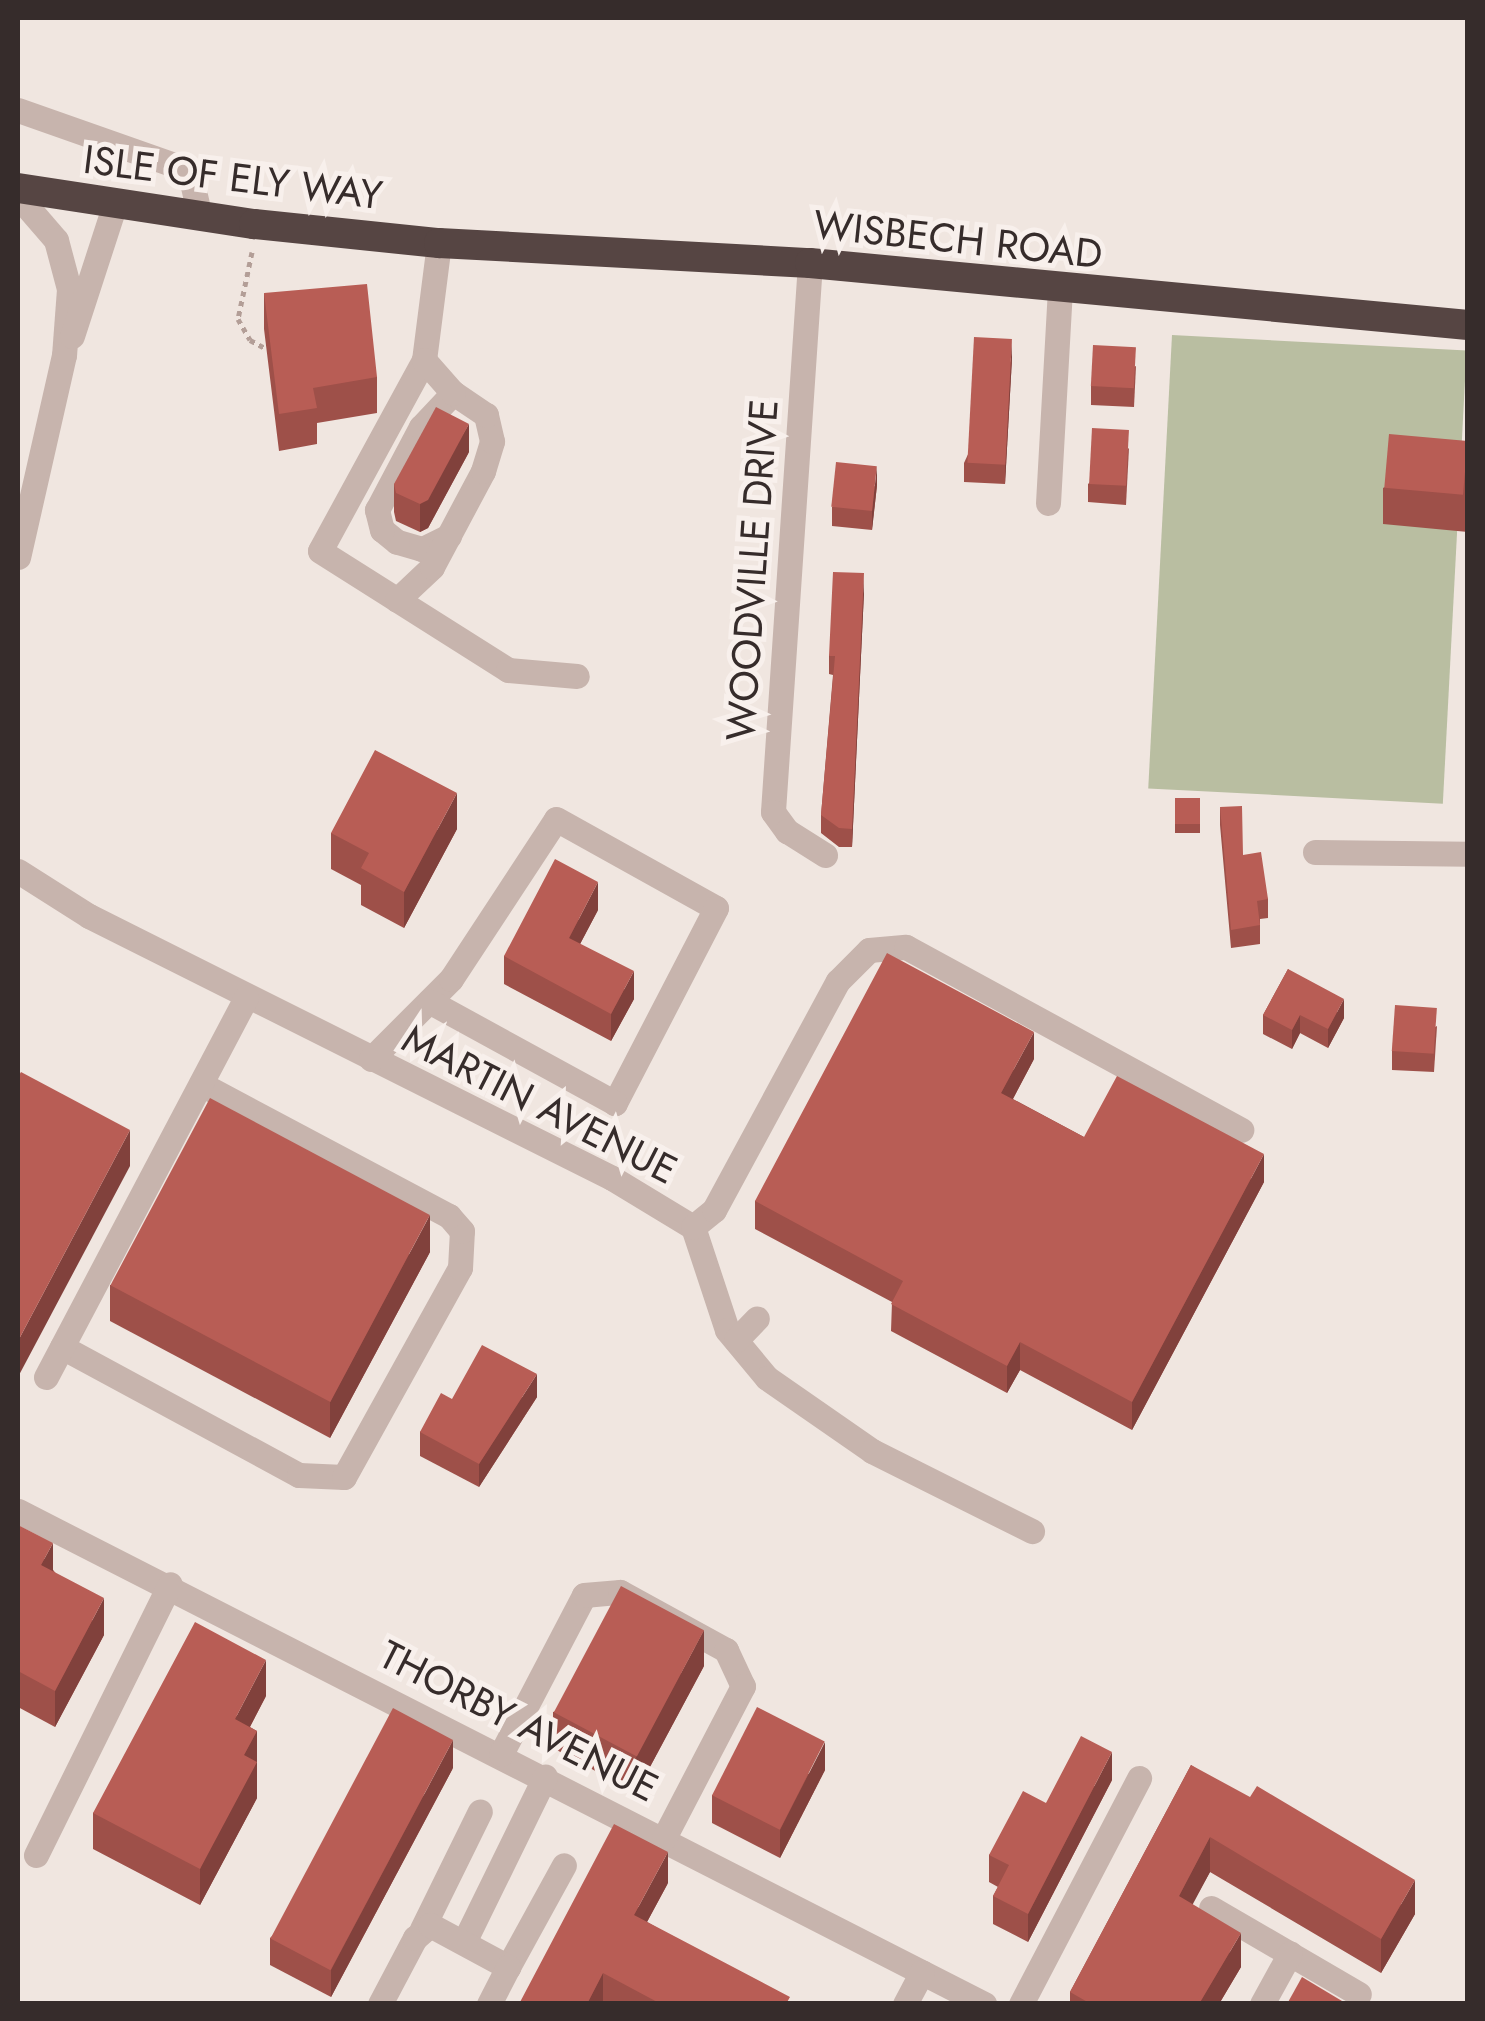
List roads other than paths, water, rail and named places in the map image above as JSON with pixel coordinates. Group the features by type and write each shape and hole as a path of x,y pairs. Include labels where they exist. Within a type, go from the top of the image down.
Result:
{"highway":[{"name":"ISLE OF ELY WAY","path":"18,188 254,224 440,242"},
{"name":"WISBECH ROAD","path":"440,242 810,264 1468,325"}],"street":[{"path":"18,110 174,165 191,178 200,217"},
{"path":"18,196 46,225 67,265 64,355"},
{"path":"18,557 64,355 90,294 114,204"},
{"path":"440,242 424,360 320,551 508,670 577,676"},
{"name":"WOODVILLE DRIVE","path":"810,264 773,812 787,831 825,855"},
{"path":"1048,504 1060,289"},
{"path":"397,600 432,567 492,440 486,415 454,393 424,360"},
{"path":"449,536 422,549 397,542 382,530 378,510 421,428 454,393"},
{"path":"371,1059 429,1001 451,979 556,819 716,908 615,1102 429,1001"},
{"path":"1316,852 1468,854"},
{"name":"MARTIN AVENUE","path":"23,878 246,997 612,1178 692,1226 736,1340 767,1378 872,1451 1032,1532"},
{"path":"692,1226 714,1210 838,980 869,950 906,947 1241,1130"},
{"path":"46,1378 246,997"},
{"path":"62,1347 299,1475 344,1476 460,1268 462,1231 449,1216 201,1084"},
{"path":"736,1340 758,1318"},
{"name":"THORBY AVENUE","path":"18,1511 170,1584 984,2004"},
{"path":"36,1855 170,1584"},
{"path":"500,1754 584,1596 620,1592 726,1650 743,1686 664,1838"},
{"path":"465,1940 545,1777"},
{"path":"1021,2004 1139,1778"},
{"path":"380,2004 480,1811"},
{"path":"489,2004 564,1865"},
{"path":"1211,1908 1359,1994"},
{"path":"422,1929 430,1924 508,1967"},
{"path":"1262,2004 1290,1953"},
{"path":"905,2004 922,1972"}]}
